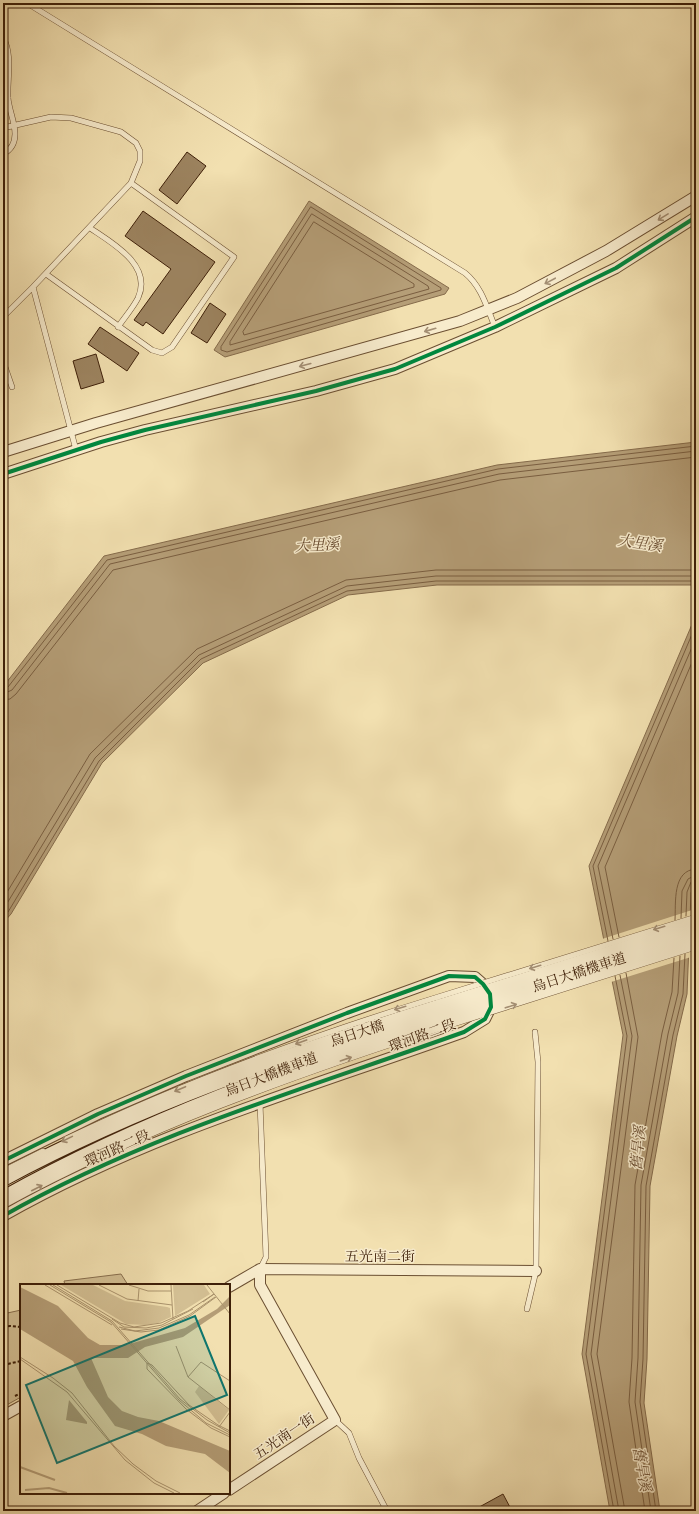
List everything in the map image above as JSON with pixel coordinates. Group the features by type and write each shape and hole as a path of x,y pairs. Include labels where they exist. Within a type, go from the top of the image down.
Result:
{"street":[{"path":"3,452 71,430 460,321 517,298 606,251 696,196"},
{"path":"3,474 76,450 145,430 357,381 395,369 495,328 616,268 696,217"},
{"name":"烏日大橋","path":"3,1198 34,1180 111,1142 356,1039 696,926"},
{"name":"烏日大橋","path":"3,1180 27,1166 106,1130 195,1092 288,1056 356,1039 696,938"},
{"name":"環河路二段","path":"3,1161 98,1114 186,1076 347,1013 449,976 475,977 483,984 490,994 491,1008 485,1019 464,1032 208,1121 119,1158 42,1194 3,1216"},
{"path":"230,1286 260,1269"},
{"path":"260,1269 260,1286 335,1420"},
{"name":"五光南二街","path":"260,1269 536,1271"},
{"path":"3,1416 20,1407"},
{"name":"五光南一街","path":"230,1489 335,1420"},
{"path":"197,1511 222,1494"}],"lane":[{"path":"27,3 465,273 474,281 481,291 495,328"},
{"path":"3,37 8,50 8,98 15,134 14,144 3,154"},
{"path":"3,128 51,117 71,118 121,132 136,143 140,151 140,161 130,183 90,228 3,317"},
{"path":"46,274 152,350 162,353 172,347 234,257 130,183"},
{"path":"90,228 130,256 137,268 141,284 138,299 118,327"},
{"path":"33,287 76,450"},
{"path":"3,361 12,387"},
{"name":"烏日大橋機車道","path":"3,1206 38,1187 115,1150 296,1076 356,1039 696,917"},
{"name":"烏日大橋機車道","path":"60,1143 102,1122 192,1084 696,947"},
{"path":"527,1309 536,1271 538,1062 535,1032"},
{"path":"260,1103 266,1257 260,1269"},
{"path":"3,1171 45,1150"},
{"path":"335,1420 349,1433 359,1458 387,1511"}],"path":[{"path":"3,1327 20,1327"},
{"path":"3,1365 20,1361"}],"shaded area":[{"path":"121,1274 127,1284 65,1284 64,1281"},
{"path":"20,1310 20,1398 3,1407 3,1314"}],"water":[{"path":"309,201 449,288 445,294 225,357 214,350"},
{"name":"大里溪","path":"696,442 696,585 437,585 348,595 203,663 102,763 11,914 3,923 3,687 104,556 497,465"},
{"name":"舊旱溪","path":"696,615 696,880 691,893 687,994 677,1036 650,1186 647,1359 644,1403 660,1511 610,1511 582,1354 623,1035 589,866"}],"pier":[{"path":"692,910 691,957 611,982 602,939"}],"building":[{"path":"187,152 206,166 177,204 159,190"},
{"path":"143,211 215,262 163,334 146,322 143,326 134,320 171,269 125,236"},
{"path":"210,303 226,314 207,343 191,333"},
{"path":"100,327 139,353 127,371 88,344"},
{"path":"96,354 104,382 81,389 73,361"},
{"path":"503,1494 512,1511 472,1511"}],"cycle path":[{"path":"3,474 101,442 145,430 316,391 395,369 495,327 616,268 696,217"},
{"path":"3,1161 98,1114 186,1076 347,1013 449,976 475,977 483,984 490,994 491,1007 485,1019 464,1032 229,1114 171,1137 58,1187 3,1216"}]}
